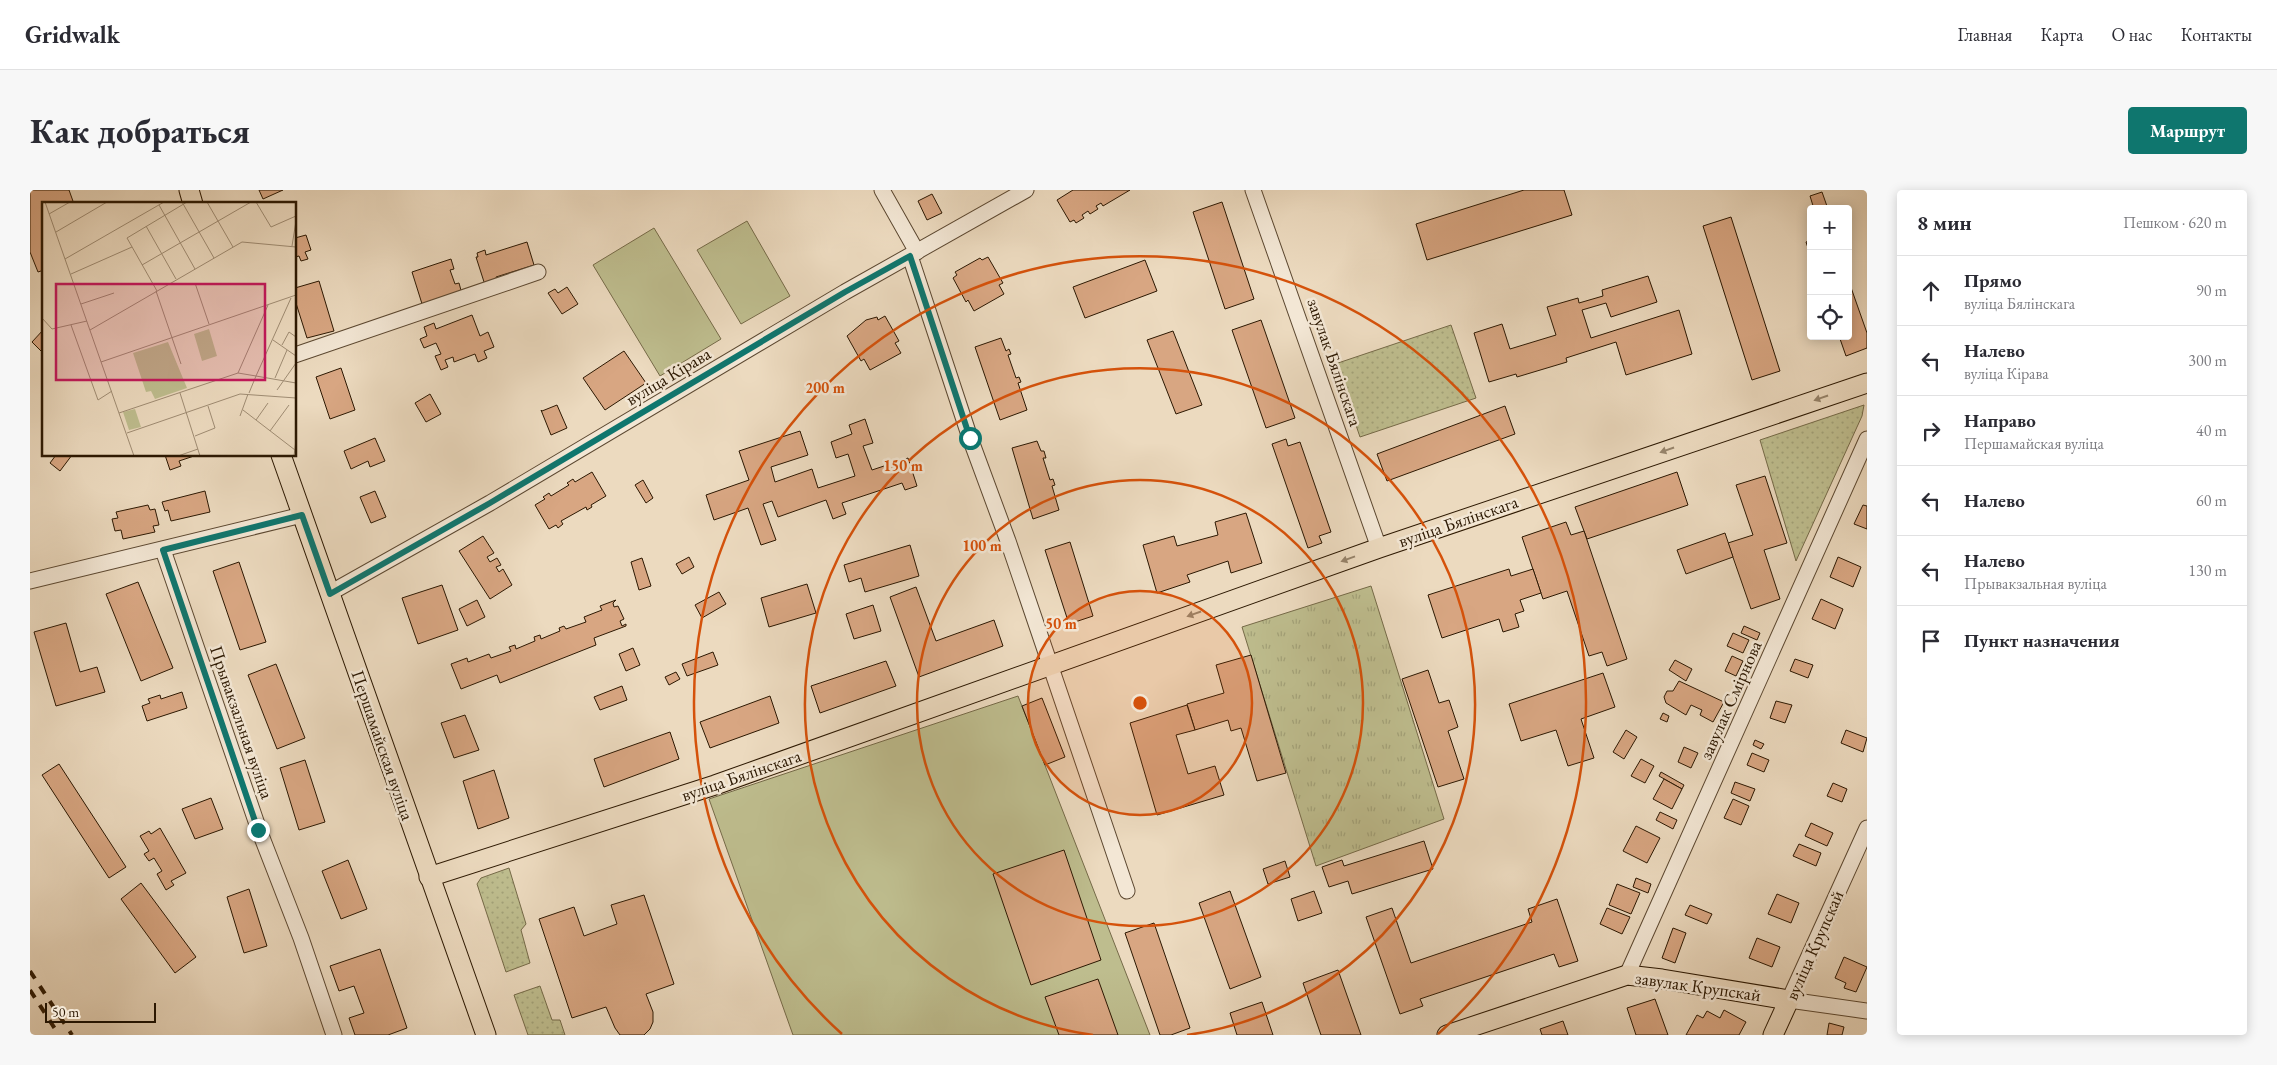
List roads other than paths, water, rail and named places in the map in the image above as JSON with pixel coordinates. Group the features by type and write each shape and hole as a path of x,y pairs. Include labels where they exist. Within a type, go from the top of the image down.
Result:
{"main road":[{"path":"189,190 193,202"},
{"name":"вуліца Бялінскага","path":"429,877 715,785 1380,548 1867,383"},
{"name":"Першамайская вуліца","path":"281,456 486,1035"},
{"name":"завулак Крупскай","path":"1447,1035 1626,975 1662,979 1789,1000"},
{"name":"вуліца Крупскай","path":"1773,1035 1789,1000"}],"street":[{"path":"882,190 913,254 970,438 1051,664 1127,891"},
{"name":"вуліца Кірава","path":"330,594 490,503 845,292 1026,190"},
{"name":"завулак Бялінскага","path":"1253,190 1380,548"},
{"path":"296,355 538,272"},
{"name":"завулак Смірнова","path":"1626,975 1867,439"},
{"path":"30,581 302,515"},
{"name":"Прывакзальная вуліца","path":"163,550 258,830 301,938 334,1035"},
{"name":"вуліца Крупскай","path":"1789,1000 1867,828"},
{"name":"завулак Крупскай","path":"1789,1000 1867,1011"}],"railway":[{"path":"30,971 72,1035"},
{"path":"30,990 59,1035"}]}
